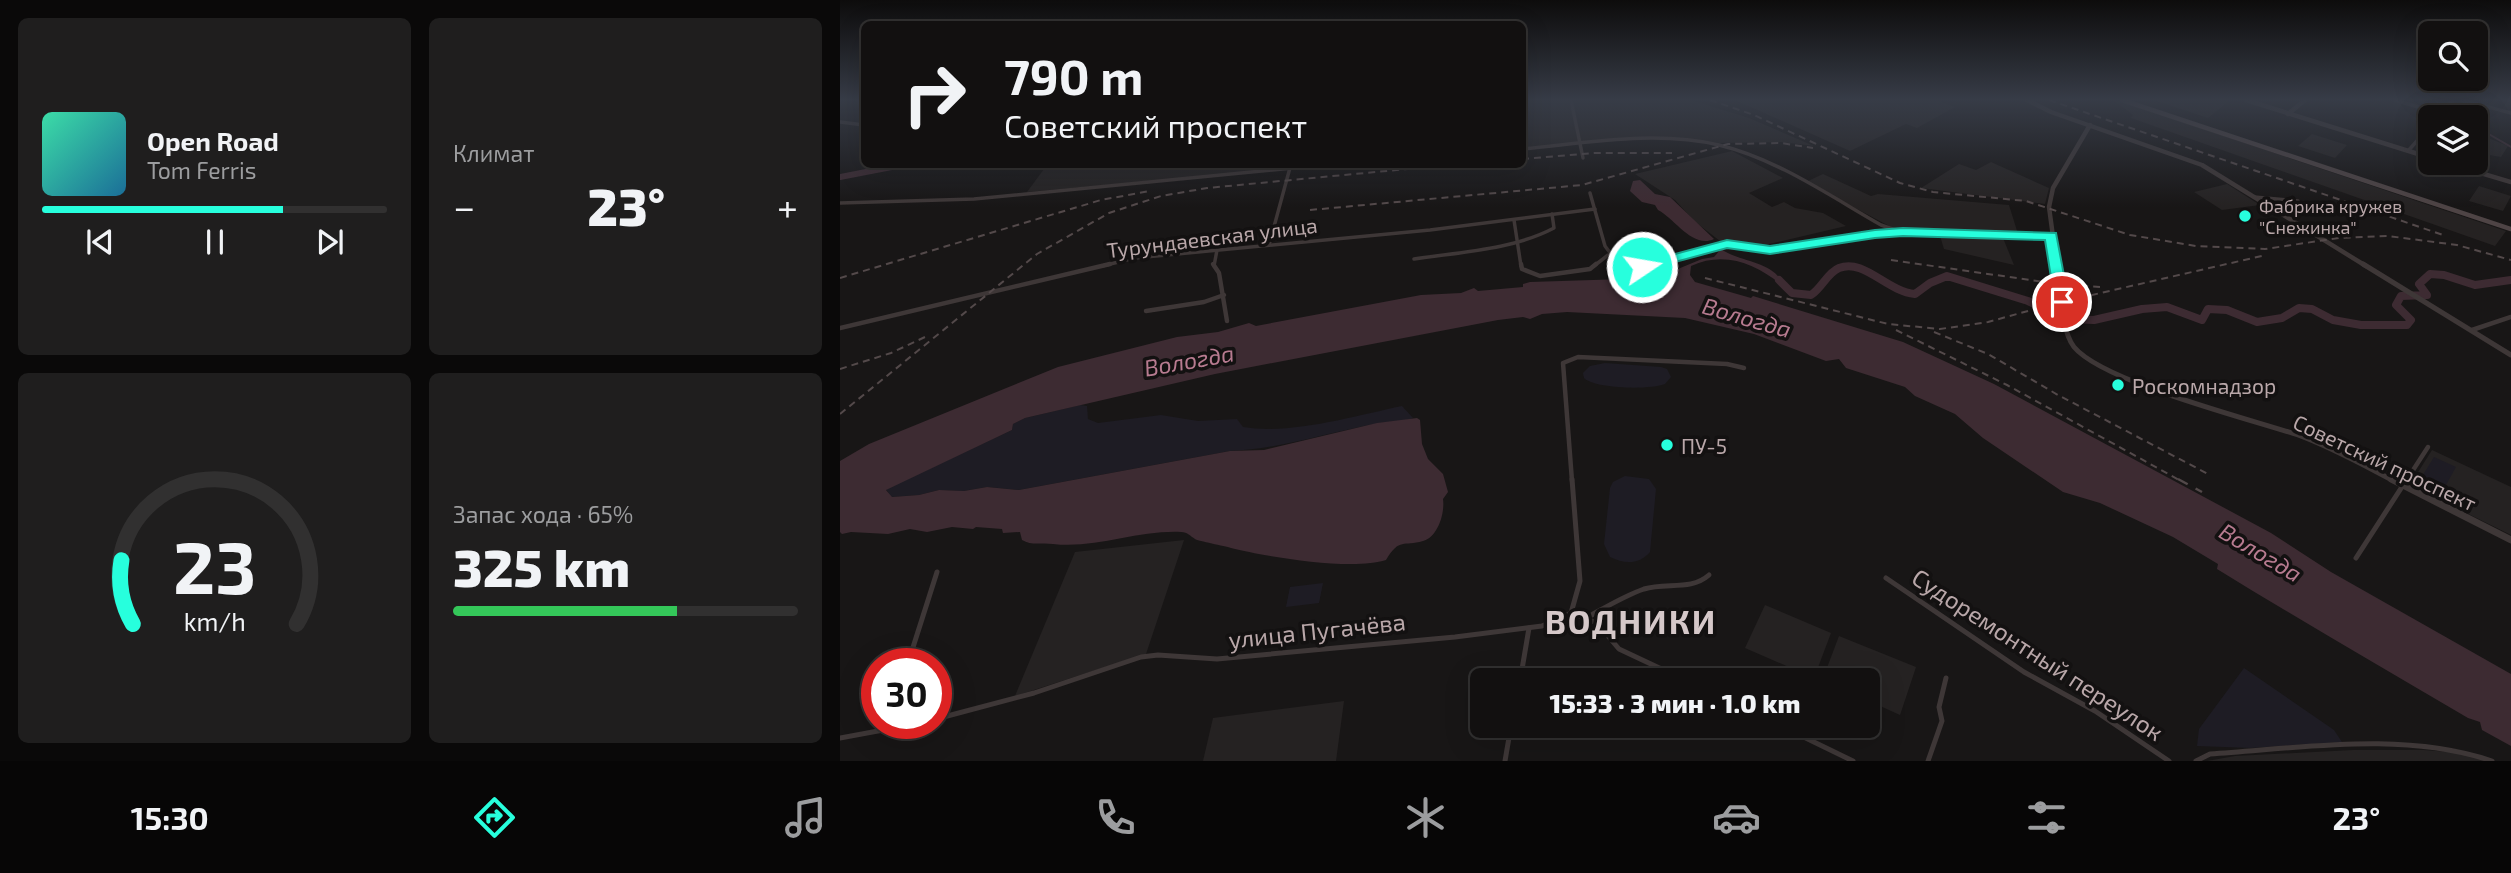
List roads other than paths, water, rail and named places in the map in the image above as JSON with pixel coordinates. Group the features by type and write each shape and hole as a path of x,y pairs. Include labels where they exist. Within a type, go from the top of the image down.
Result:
{"main road":[{"path":"2229,136 2511,229"}],"street":[{"path":"1579,136 1583,158"},
{"name":"Советский проспект","path":"2083,136 2051,195 2049,211 2065,324 2074,347 2121,376 2300,436 2511,540"},
{"path":"2123,136 2193,161 2511,355"},
{"path":"2358,136 2418,154"},
{"path":"1526,149 1669,138 1720,145 1758,159 1881,225 1903,232"},
{"path":"2408,151 2418,140"},
{"path":"840,204 974,199 1281,168"},
{"path":"1269,245 1291,168"},
{"path":"2487,175 2511,182"},
{"path":"1590,193 1608,255 1616,265 1629,268 1679,259 1727,244 1770,250 1903,232 2051,236"},
{"path":"2255,197 2298,201"},
{"name":"Турундаевская улица","path":"840,328 1135,258 1514,220 1595,209"},
{"path":"1414,259 1535,239 1554,228 1552,214"},
{"path":"1514,220 1522,269 1540,276 1590,269 1608,255"},
{"path":"1217,250 1213,265 1219,273 1227,321"},
{"path":"1146,312 1204,302 1224,295"},
{"path":"2472,330 2511,317"},
{"path":"1659,668 1619,649 1597,623 1571,613 1580,581 1563,363 1578,357 1727,364 1744,368"},
{"path":"2356,558 2428,447"},
{"path":"913,648 937,572"},
{"path":"1587,618 1634,593 1655,586 1695,587 1709,575"},
{"name":"Судоремонтный переулок","path":"1886,578 2024,672 2095,711 2169,761"},
{"name":"улица Пугачёва","path":"952,715 1034,693 1141,657 1158,655 1217,659 1529,628 1555,621 1571,613"},
{"path":"1522,668 1529,628"},
{"path":"1928,761 1942,721 1939,707 1946,678"},
{"path":"840,738 861,733"},
{"path":"1505,761 1509,738"},
{"path":"1806,738 1853,761"},
{"path":"2196,761 2210,754 2351,746 2422,746 2458,749 2492,761"}],"water":[{"path":"1640,180 1655,194 1670,197 1714,239 1706,241 1692,237 1655,205 1642,202 1630,191 1633,181"},
{"name":"Вологда","path":"1721,249 1774,272 1784,287 1752,266 1717,259 1691,266 1690,275 1695,282 1751,298 1753,296 1903,342 1994,384 2271,533 2331,572 2511,674 2511,746 2482,730 2480,722 2468,718 2279,607 2217,569 2218,564 2173,537 2100,503 2063,492 1983,438 1955,414 1915,396 1905,387 1846,368 1839,359 1826,361 1754,334 1685,318 1567,312 1542,314 1530,319 1523,317 1498,320 1215,374 1025,418 1013,424 1012,430 886,490 892,497 987,487 1019,490 1230,451 1264,450 1377,423 1417,418 1420,420 1422,444 1428,459 1443,474 1448,492 1443,499 1443,511 1433,535 1423,541 1399,545 1386,560 1352,564 1287,559 1201,541 1181,532 1069,545 1030,543 1022,540 1020,532 1003,533 1002,529 976,527 952,527 927,532 910,529 888,534 840,532 840,461 869,444 1058,367 1177,337 1218,332 1249,323 1256,326 1421,295 1461,293 1474,288 1478,291 1523,287 1523,284 1530,282 1656,278 1702,259 1714,257"}],"waterway":[{"path":"2491,136 2511,147"},
{"path":"840,177 886,168"},
{"path":"1779,280 1792,293 1811,295 1835,270 1848,266 1857,267 1904,292 1915,294 1930,283 1947,276 2028,301 2067,319 2094,320 2142,309 2167,307 2202,320 2208,309 2227,310 2257,322 2282,318 2299,308 2312,309 2333,320 2361,325 2407,325 2411,320 2396,305 2401,296 2427,295 2419,284 2430,274 2444,275 2475,285 2511,280"}],"railway":[{"path":"1798,136 1900,183 1933,192 2026,201 2130,235 2196,246 2265,249 2339,238 2388,236 2457,245 2511,260"},
{"path":"2153,136 2446,236"},
{"path":"1310,210 1582,185 1728,144 1781,143 1813,148"},
{"path":"1526,159 1594,153 1672,153"},
{"path":"840,414 1037,254 1109,213 1161,196 1207,188 1418,168"},
{"path":"840,278 1101,200 1150,191"},
{"path":"1705,278 1888,324 1940,329 1988,322 2057,303 2266,255"},
{"path":"1891,260 2065,285 2100,287"},
{"path":"1896,330 2007,385 2181,481"},
{"path":"1934,332 1988,354 2058,395 2210,475"},
{"path":"840,369 891,353 925,337"},
{"path":"2178,479 2202,492"}],"place":[{"name":"Фабрика кружев \"Снежинка\"","path":"2245,216"},
{"name":"Роскомнадзор","path":"2118,385"},
{"name":"ПУ-5","path":"1667,445"}],"district":[{"name":"ВОДНИКИ","path":"1631,621"}]}
